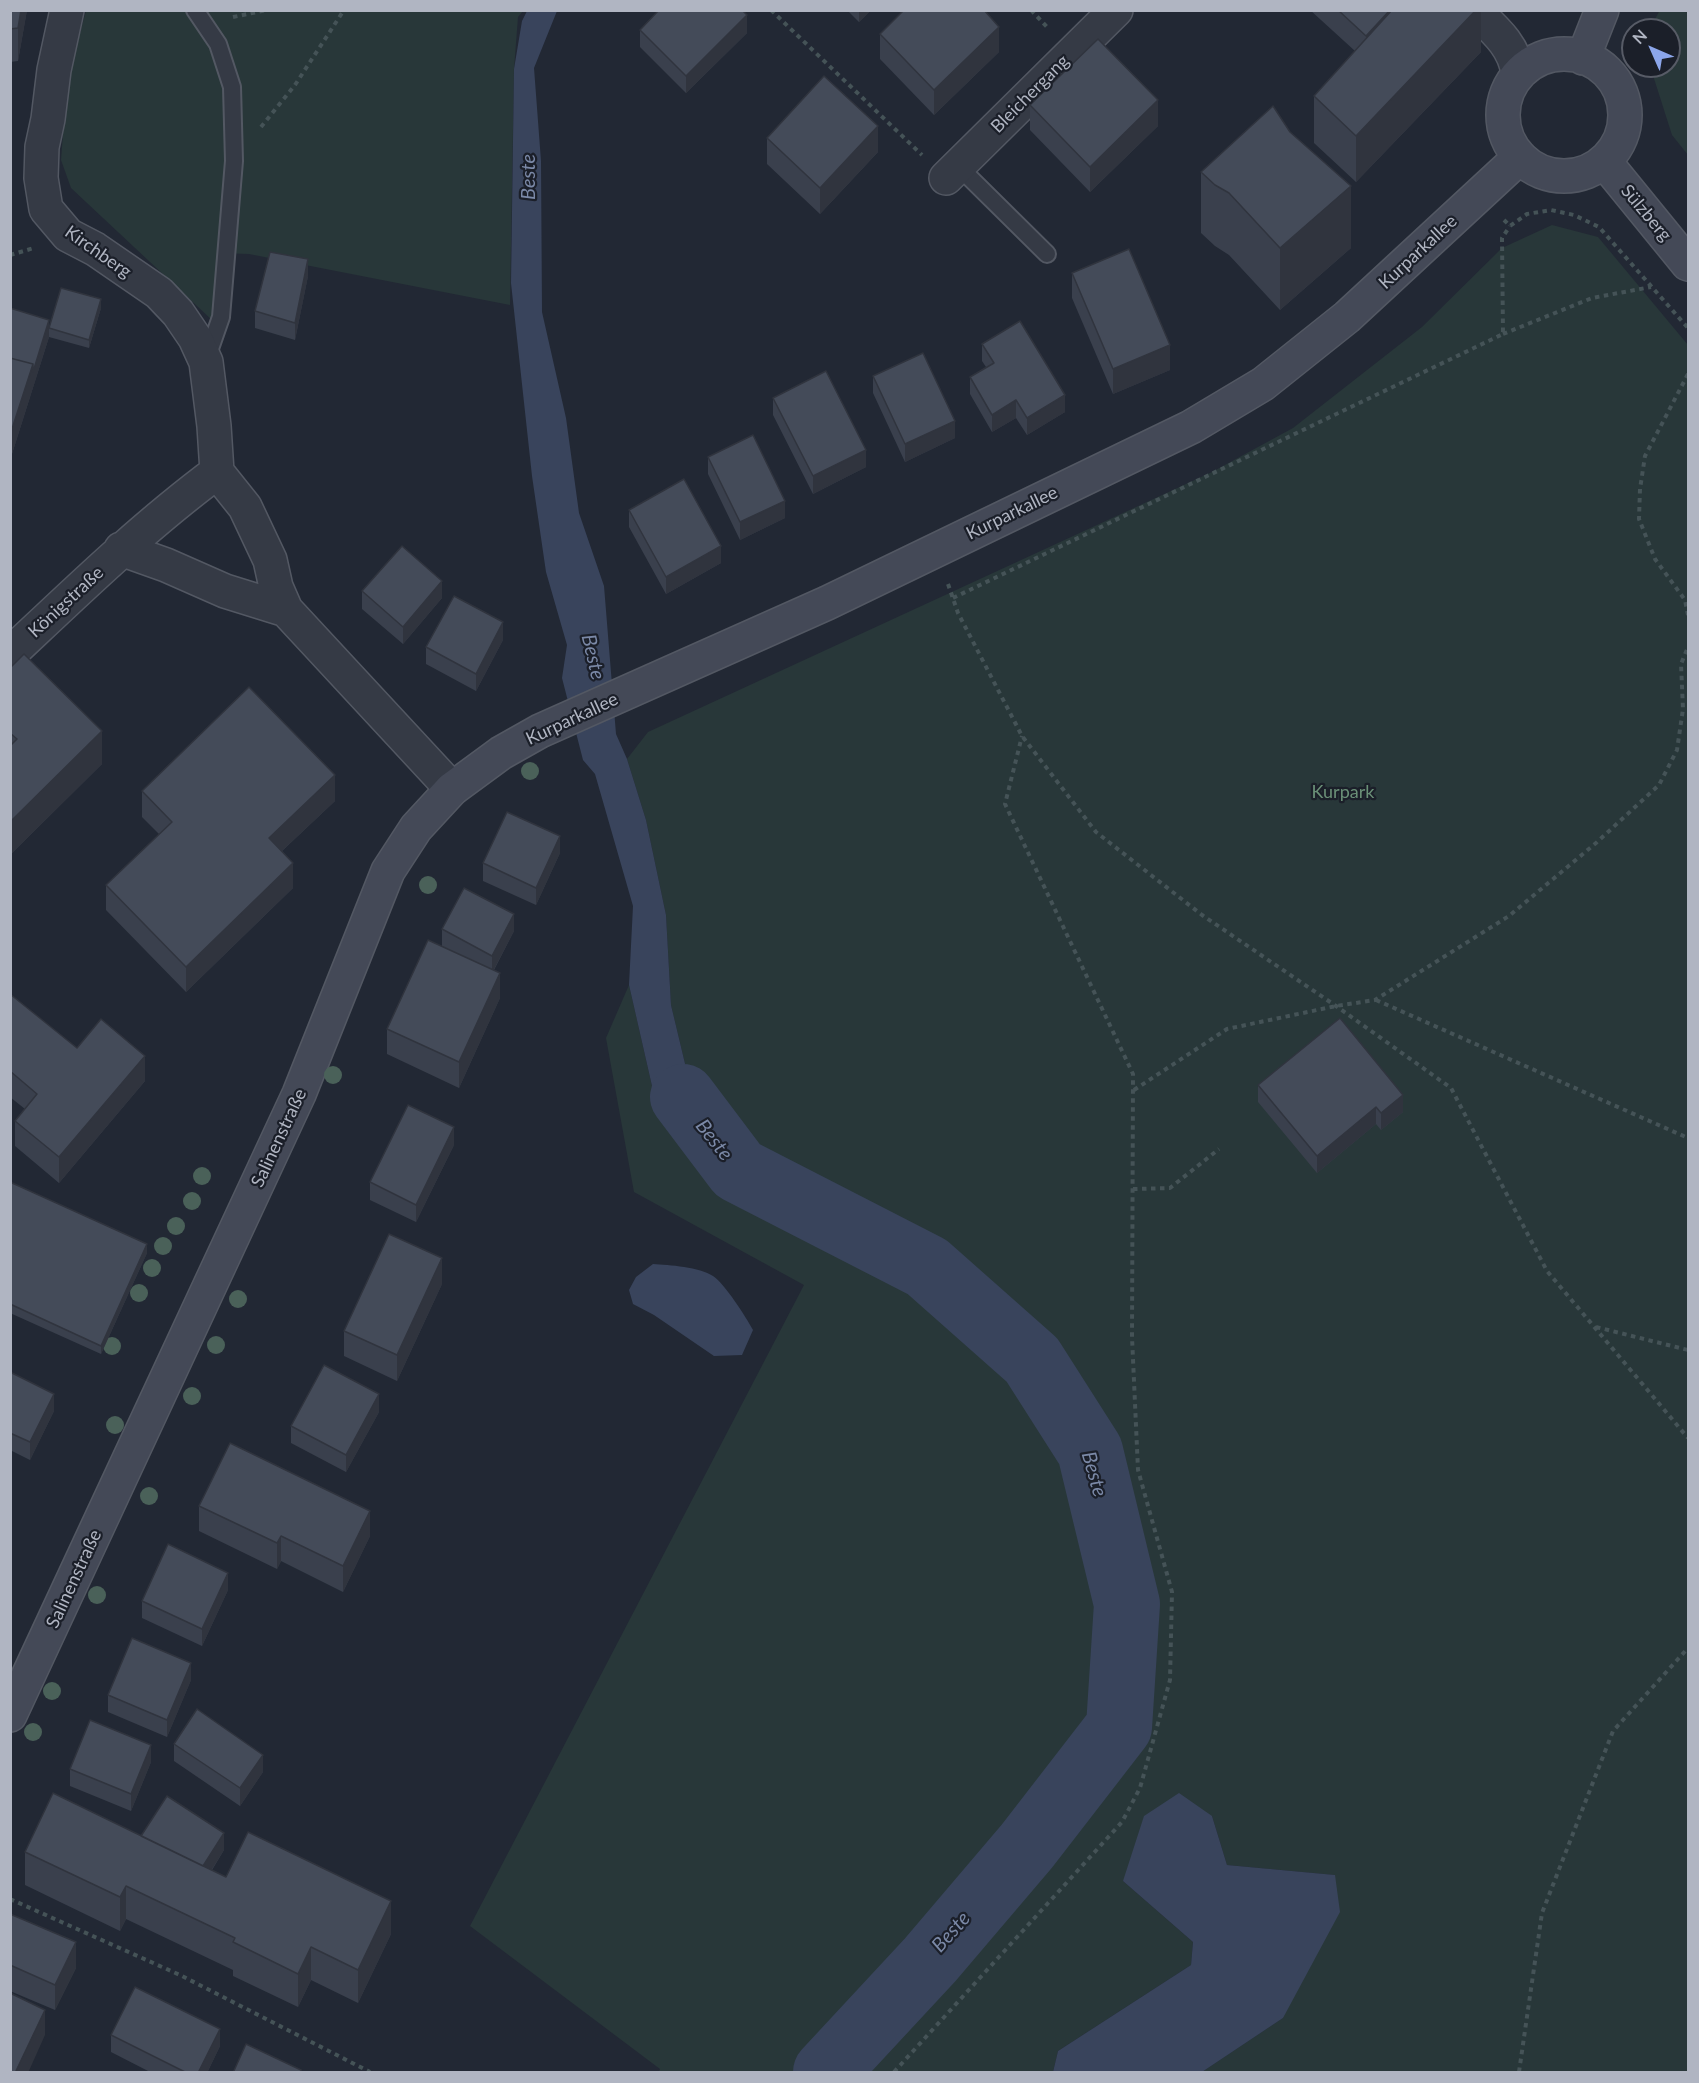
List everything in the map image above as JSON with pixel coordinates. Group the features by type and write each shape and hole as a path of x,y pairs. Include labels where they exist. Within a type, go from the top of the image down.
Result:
{"street":[{"name":"Kirchberg","path":"67,10 54,70 42,147 41,178 46,209 68,235 96,249 159,293 178,313 195,338 206,362 217,472"},
{"name":"Bleichergang","path":"952,172 1116,10"},
{"path":"1474,10 1501,35 1517,63 1518,74"},
{"path":"1583,58 1602,10"},
{"path":"1553,55 1573,55 1583,58 1593,61 1609,74 1620,91 1625,110 1623,130 1615,149 1604,161 1583,173 1563,176 1543,172 1520,157 1512,147 1504,129 1503,110 1508,91 1518,74 1534,62 1553,55"},
{"name":"Kurparkallee","path":"452,789 501,753 540,731 827,603 1191,427 1263,384 1347,317 1520,157"},
{"name":"Sülzberg","path":"1604,161 1689,264"},
{"path":"286,610 225,591 166,565 121,549 173,504 217,472 245,507 270,561 276,587 286,610 452,789"},
{"name":"Königstraße","path":"10,654 121,549"},
{"name":"Salinenstraße","path":"10,1715 299,1094 388,871 416,828 452,789"}],"lane":[{"path":"195,10 218,44 232,87 234,161 221,317 206,362"},
{"path":"952,172 1047,254"}],"path":[{"path":"228,14 234,17 267,10"},
{"path":"234,161 295,85 344,10"},
{"path":"771,10 952,172"},
{"path":"1480,194 1510,226"},
{"path":"1503,334 1503,238 1510,226 1527,214 1551,210 1574,215 1599,227 1689,328"},
{"path":"953,598 1503,334 1592,298 1652,287"},
{"path":"1689,374 1645,456 1640,489 1639,519 1655,559 1684,600 1689,615"},
{"path":"936,550 958,613 1022,736 1096,832 1202,915 1451,1088 1547,1270 1689,1438"},
{"path":"1133,1091 1227,1029 1376,1000 1509,916 1596,843 1659,785 1677,750 1683,709 1681,664 1689,647"},
{"path":"894,2073 1122,1822 1140,1788 1170,1680 1172,1593 1138,1470 1132,1337 1132,1074 1005,804 1022,736"},
{"path":"1376,1000 1689,1138"},
{"path":"1133,1189 1170,1188 1219,1149"},
{"path":"1594,1327 1689,1350"},
{"path":"1519,2073 1542,1913 1613,1731 1689,1648"},
{"path":"10,1899 180,1975 370,2073"}],"green space":[{"path":"1660,10 1688,11 1688,155 1672,135 1654,78 1681,78 1681,18 1656,18"},
{"path":"86,11 523,11 518,17 514,69 510,305 249,254 218,253 213,321 71,188 61,160 67,81"},
{"name":"Kurpark","path":"1552,225 1598,237 1688,345 1688,2072 1202,2072 1283,2018 1334,1875 1227,1865 1212,1816 1123,1881 1193,1942 1191,1965 1058,2051 1053,2072 659,2072 660,2069 470,1926 804,1285 634,1192 606,1038 629,985 652,1086 738,1170 693,1097 671,1005 666,915 646,820 627,759 648,732 1212,472 1293,428 1422,327 1502,248"}],"water":[{"path":"527,11 557,11 534,68 541,161 542,312 566,418 579,513 604,586 616,734 627,759 646,820 666,915 671,1005 693,1097 738,1170 704,1173 674,1139 652,1086 629,985 633,906 595,774 583,760 562,678 567,645 546,572 532,476 511,283 514,69 522,21"},
{"path":"653,1264 693,1269 707,1273 718,1280 735,1301 753,1330 742,1355 714,1356 654,1315 633,1304 629,1290 636,1277"},
{"path":"1179,1793 1212,1816 1227,1865 1335,1875 1340,1912 1283,2018 1202,2072 1053,2072 1058,2051 1191,1965 1193,1942 1123,1881 1144,1816"}],"building":[{"path":"10,10 21,10 18,28 10,29"},
{"path":"659,10 742,10 747,15 686,76 640,30"},
{"path":"904,10 984,10 999,27 934,90 880,34"},
{"path":"1338,10 1390,10 1366,36"},
{"path":"1392,10 1476,10 1356,136 1314,96"},
{"path":"1098,39 1158,100 1090,167 1030,105"},
{"path":"824,76 878,126 820,188 767,138"},
{"path":"1273,106 1290,132 1351,186 1280,248 1229,193 1215,185 1201,172"},
{"path":"1129,249 1170,345 1113,369 1072,273"},
{"path":"270,252 308,259 295,323 255,311"},
{"path":"61,288 101,299 89,340 49,328"},
{"path":"10,308 49,320 33,372 33,364 10,358"},
{"path":"1020,321 1065,395 1027,418 1016,400 992,415 970,377 994,363 982,344"},
{"path":"923,353 955,421 905,444 873,376"},
{"path":"10,358 33,364 11,432 10,431"},
{"path":"826,371 866,450 813,476 773,398"},
{"path":"753,435 785,501 740,522 708,457"},
{"path":"684,479 721,546 666,577 629,510"},
{"path":"402,546 442,581 403,627 362,591"},
{"path":"454,596 503,622 476,674 426,647"},
{"path":"24,654 102,731 10,822 10,746 17,739 10,733 10,668"},
{"path":"249,687 335,775 269,838 293,863 186,967 106,885 172,822 142,791"},
{"path":"507,812 560,836 536,888 483,863"},
{"path":"464,888 514,914 492,956 442,929"},
{"path":"428,940 500,973 459,1062 387,1029"},
{"path":"10,994 77,1048 101,1019 145,1056 59,1157 15,1121 37,1094 10,1071"},
{"path":"1340,1018 1403,1095 1381,1113 1376,1107 1317,1156 1258,1085"},
{"path":"408,1105 454,1127 416,1205 370,1182"},
{"path":"10,1182 147,1244 101,1346 10,1304"},
{"path":"389,1234 442,1258 397,1355 344,1331"},
{"path":"324,1365 379,1394 346,1455 291,1426"},
{"path":"10,1372 54,1394 30,1442 10,1433"},
{"path":"230,1443 370,1511 343,1566 281,1536 277,1543 199,1506"},
{"path":"168,1544 228,1573 202,1629 142,1601"},
{"path":"132,1638 191,1663 167,1720 108,1695"},
{"path":"197,1709 263,1755 240,1788 174,1744"},
{"path":"90,1720 151,1745 131,1794 70,1769"},
{"path":"53,1793 226,1877 248,1832 391,1901 358,1970 311,1947 298,1974 233,1942 235,1938 126,1886 120,1897 25,1852"},
{"path":"167,1796 224,1833 203,1866 141,1836"},
{"path":"10,1914 76,1942 55,1985 10,1965"},
{"path":"135,1987 220,2029 198,2073 187,2073 111,2035"},
{"path":"10,1993 45,2010 15,2073 10,2071"},
{"path":"246,2044 301,2070 300,2073 233,2073"}],"waterway":[{"name":"Beste","path":"683,1097 738,1170 927,1267 1032,1360 1090,1451 1127,1604 1119,1727 1027,1846 930,1960 826,2072"}]}
